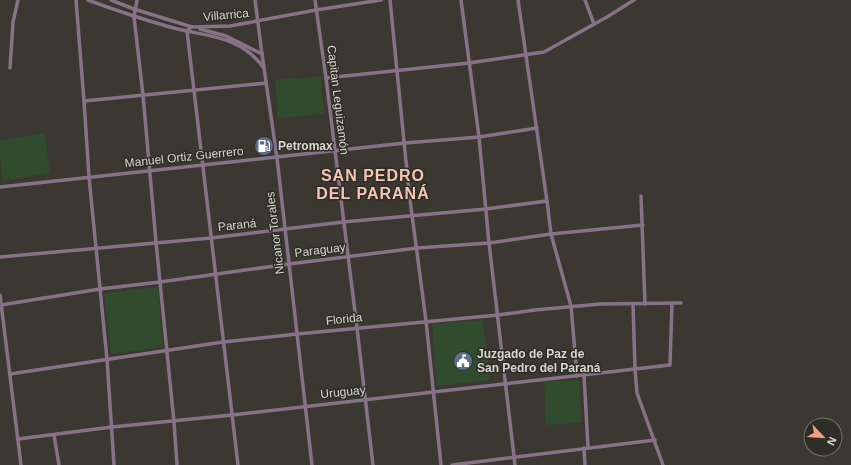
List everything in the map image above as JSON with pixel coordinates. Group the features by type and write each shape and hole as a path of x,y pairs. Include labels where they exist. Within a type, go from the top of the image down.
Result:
{"street":[{"path":"10,68 13,22 18,0"},
{"path":"76,0 89,177 107,359 114,465"},
{"name":"Villarrica","path":"88,0 134,17 221,38 236,44 257,58 264,69"},
{"name":"Villarrica","path":"111,0 191,27 226,36 262,54"},
{"path":"137,0 134,9 134,17 143,95 178,465"},
{"name":"Nicanor Torales","path":"256,0 277,158 312,465"},
{"name":"Capitan Leguizamón","path":"314,0 326,78 373,465"},
{"name":"Villarrica","path":"187,31 191,27 226,27 316,10 381,0"},
{"path":"390,0 412,215 426,321 441,465"},
{"path":"461,0 479,137 515,465"},
{"path":"518,0 548,201 551,234 571,306 577,376"},
{"path":"585,0 594,24"},
{"path":"326,78 469,63 544,52 634,0"},
{"path":"187,31 238,465"},
{"path":"84,101 266,83"},
{"name":"Manuel Ortiz Guerrero","path":"0,187 405,143 479,137 537,128"},
{"path":"641,196 645,304"},
{"name":"Paraná","path":"0,257 211,238 343,222 486,209 548,201"},
{"name":"Paraguay","path":"1,305 100,289 417,248 490,243 551,234 643,225"},
{"path":"0,295 22,465"},
{"name":"Uruguay","path":"18,438 54,435 112,427 232,416 306,406 670,365 672,303"},
{"name":"Florida","path":"10,374 223,342 297,334 498,315 571,306 600,304 681,303"},
{"path":"633,304 637,393 640,405 655,440 663,465"},
{"path":"584,375 586,465"},
{"path":"54,435 59,465"},
{"path":"452,465 655,440"}],"green space":[{"path":"321,76 324,114 278,118 275,80"},
{"path":"44,133 50,173 3,181 0,159 0,140"},
{"path":"158,287 163,347 111,354 104,293"},
{"path":"483,320 490,380 437,386 432,324"},
{"path":"580,380 581,423 546,425 544,381"}],"place":[{"name":"Petromax","path":"264,146"},
{"name":"Juzgado de Paz de San Pedro del Paraná","path":"463,361"}],"district":[{"name":"SAN PEDRO DEL PARANÁ","path":"373,184"}]}
